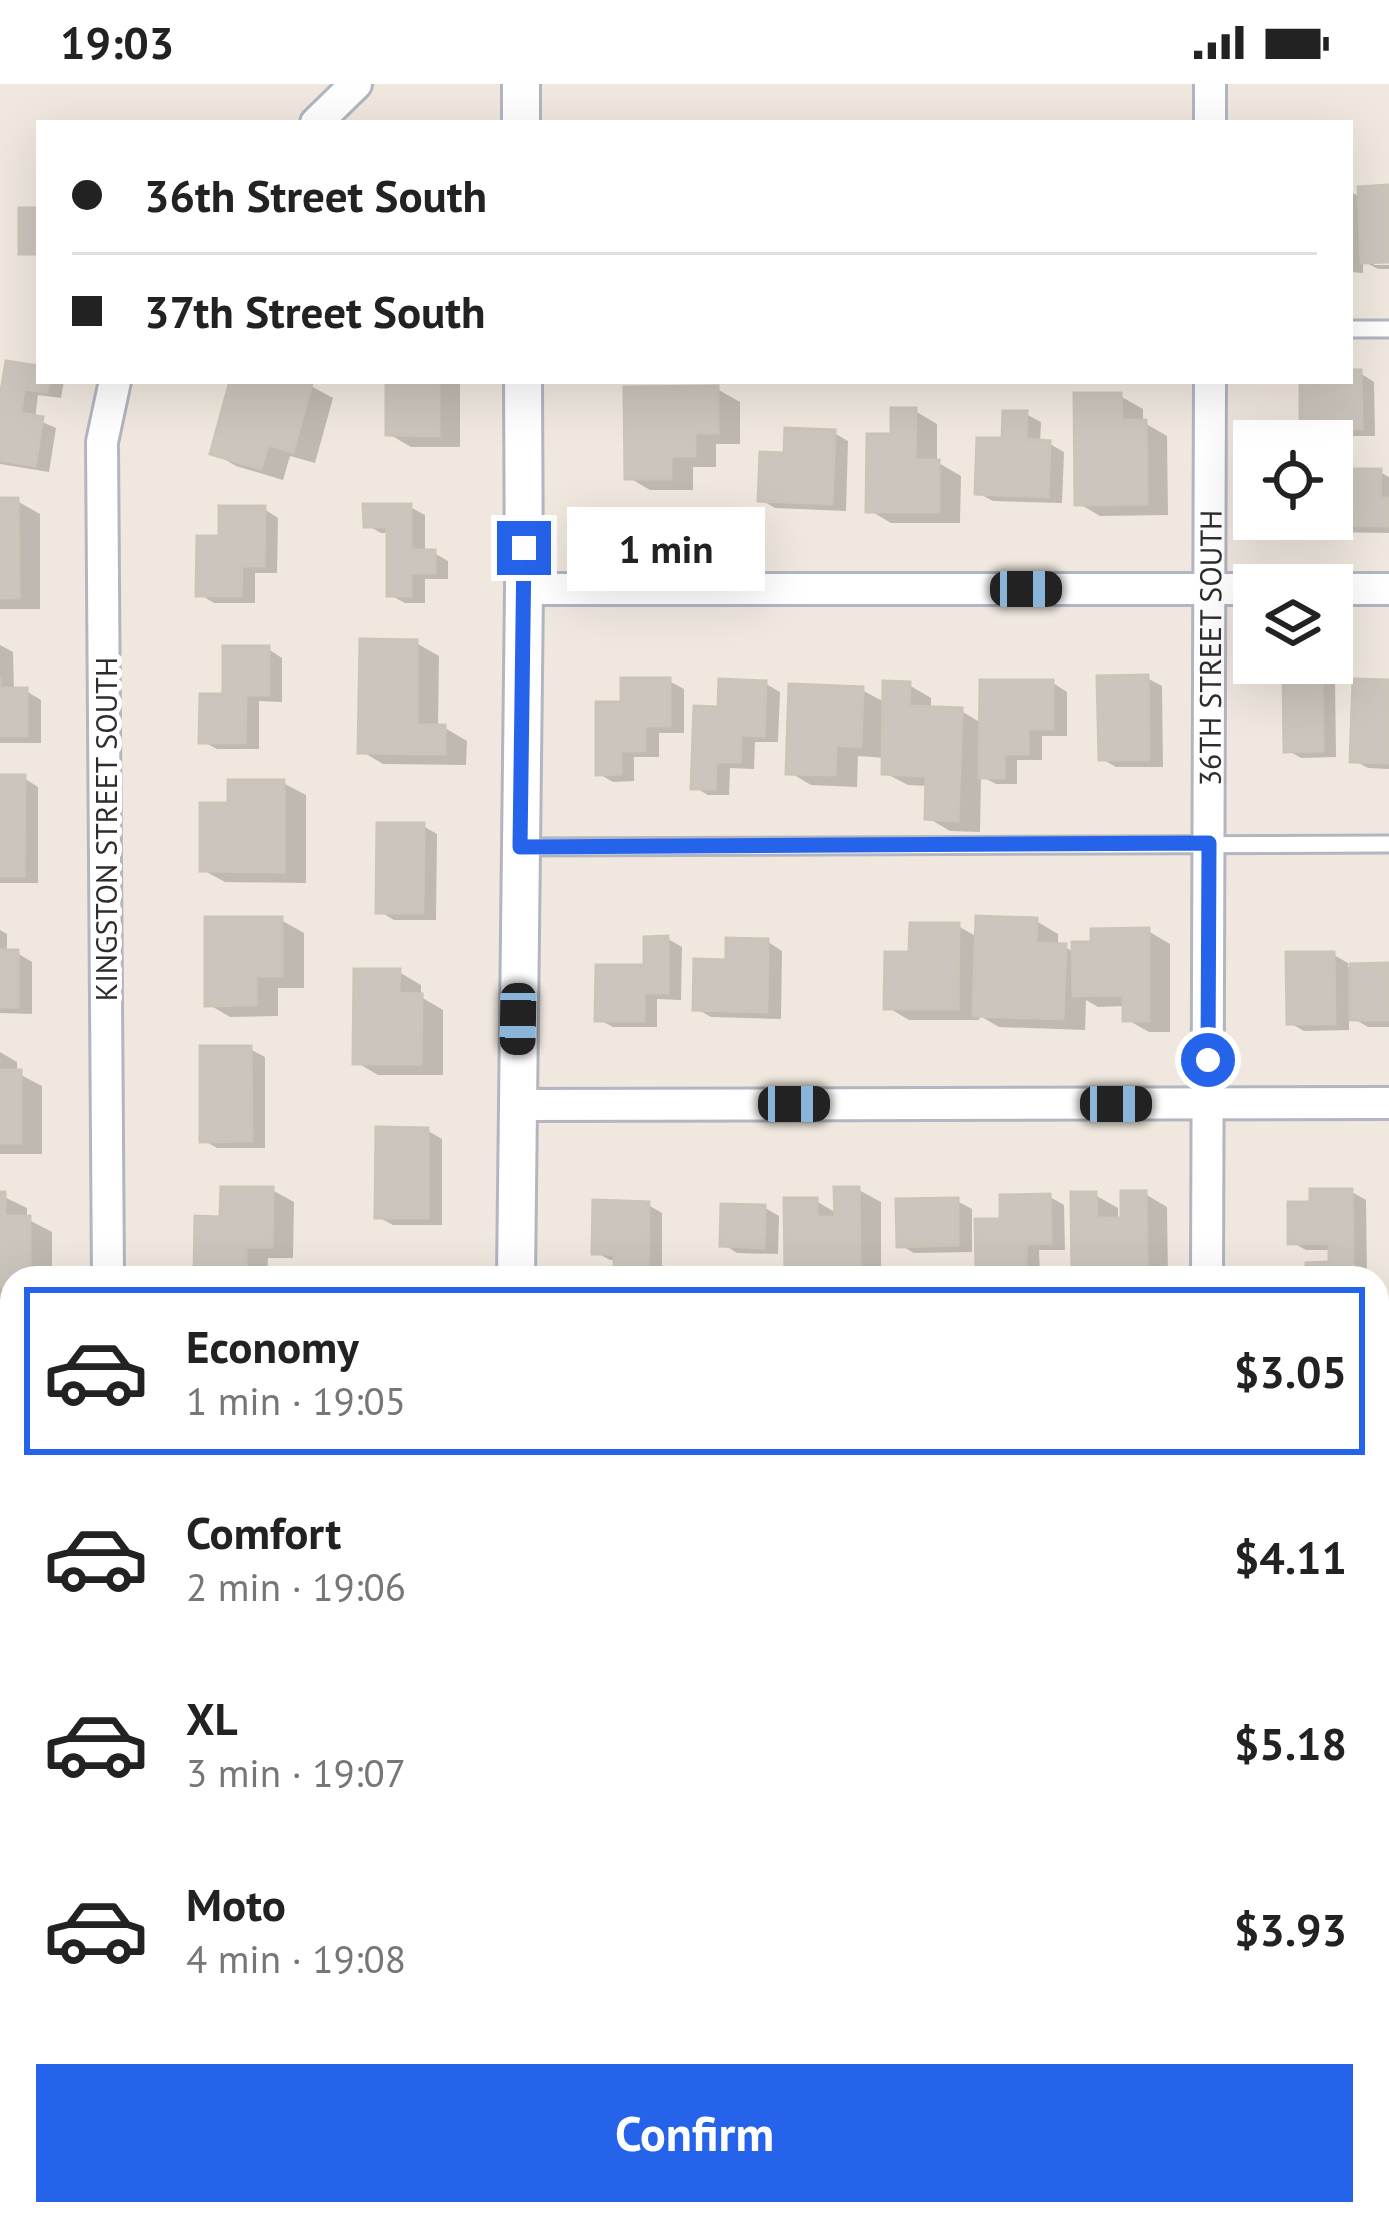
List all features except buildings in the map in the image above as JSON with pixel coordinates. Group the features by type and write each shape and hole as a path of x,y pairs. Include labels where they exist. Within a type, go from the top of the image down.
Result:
{"street":[{"path":"319,120 356,84"},
{"path":"521,84 521,120"},
{"path":"1210,84 1210,120"},
{"name":"KINGSTON STREET SOUTH","path":"108,1266 102,442 114,384"},
{"path":"516,1266 523,384"},
{"name":"36TH STREET SOUTH","path":"1208,1266 1210,384"},
{"path":"524,589 1233,589"},
{"path":"1353,589 1389,589"},
{"path":"517,1105 1389,1103"}],"lane":[{"path":"1353,329 1389,329"},
{"path":"520,847 1389,844"}],"route":[{"path":"524,548 520,847 1209,843 1208,1060"}]}
